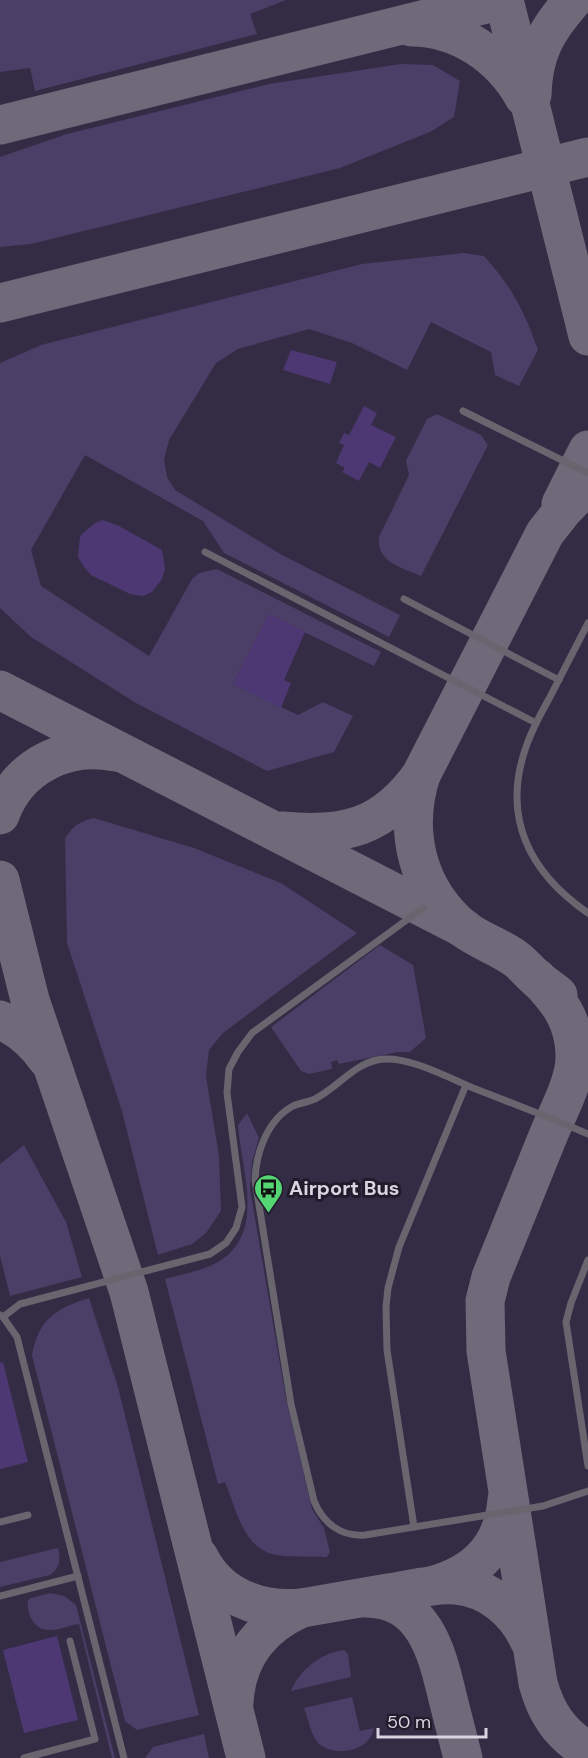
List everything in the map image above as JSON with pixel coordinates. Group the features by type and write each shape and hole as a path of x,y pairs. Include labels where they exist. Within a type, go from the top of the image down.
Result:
{"lane":[{"path":"463,411 588,473"},
{"path":"205,552 536,723"},
{"path":"404,599 559,680"},
{"path":"588,623 525,748 518,796 521,824 530,853 546,877 568,899 588,914"},
{"path":"124,1758 17,1337 1,1316 20,1304 210,1254 226,1243 236,1228 242,1207 226,1093 229,1069 238,1052 252,1033 423,908"},
{"path":"588,1134 407,1062 384,1059 367,1063 318,1098 296,1105 285,1112 263,1140 255,1168 255,1194 291,1404 318,1509 332,1526 350,1535 365,1535 543,1506 588,1491"},
{"path":"414,1527 387,1350 386,1307 390,1278 399,1247 466,1085"},
{"path":"588,1260 566,1322 588,1466"},
{"path":"0,1522 27,1515"},
{"path":"0,1596 78,1576"},
{"path":"24,1758 95,1739 70,1641"}],"shaded area":[{"path":"0,0 588,0 588,1758 0,1758"},
{"path":"0,0 286,0 250,14 257,34 35,91 30,68 0,72"},
{"path":"401,64 433,65 460,81 454,117 430,132 340,168 31,244 0,247 0,157 67,134 269,84"},
{"path":"464,253 484,256 510,289 528,323 538,350 519,386 495,375 491,352 431,322 407,370 352,343 309,329 238,349 216,363 169,440 164,459 167,477 175,490 282,555 400,615 389,637 224,553 203,521 85,455 31,550 41,586 149,656 192,579 199,573 217,569 381,652 374,666 269,615 233,684 298,715 323,702 353,716 334,752 267,771 136,703 31,637 0,608 0,363 41,345 362,264"},
{"path":"437,414 481,435 488,445 421,576 399,567 386,558 379,546 379,537 409,475 406,461 427,419"},
{"path":"94,818 194,848 281,883 357,933 223,1033 209,1050 206,1076 219,1156 221,1211 206,1233 192,1244 158,1255 122,1111 67,943 65,838 77,825"},
{"path":"380,945 413,965 426,1038 410,1052 398,1052 339,1064 337,1060 331,1062 332,1069 309,1074 301,1071 271,1027"},
{"path":"247,1113 259,1138 252,1162 250,1189 286,1399 312,1509 324,1528 330,1552 327,1557 272,1554 262,1550 254,1543 241,1524 225,1482 218,1484 165,1279 199,1270 218,1262 233,1250 242,1235 247,1218 248,1200 238,1125"},
{"path":"24,1145 66,1222 82,1277 10,1296 0,1256 0,1164"},
{"path":"89,1298 118,1387 199,1715 137,1730 125,1721 32,1355 39,1333 50,1317 67,1306"},
{"path":"58,1548 59,1563 50,1575 0,1587 0,1562"},
{"path":"50,1593 64,1596 76,1605 115,1758 112,1758 79,1624 45,1630 32,1621 28,1611 28,1600"},
{"path":"344,1650 348,1654 351,1677 291,1691 299,1676 312,1664 327,1655"},
{"path":"352,1697 360,1731 374,1728 371,1736 360,1747 352,1750 335,1751 319,1744 312,1732 304,1708"},
{"path":"204,1734 209,1758 145,1758 153,1747"}],"building":[{"path":"291,350 337,362 330,384 283,370"},
{"path":"364,406 377,413 371,425 396,437 380,468 369,462 359,481 342,472 345,468 336,463 344,445 339,443 344,433 349,435"},
{"path":"103,520 119,526 162,550 165,568 162,579 152,592 143,596 130,594 91,575 84,567 78,557 80,536 95,523"},
{"path":"269,614 305,632 284,680 291,683 281,708 233,684"},
{"path":"3,1362 28,1462 0,1469 0,1363"},
{"path":"57,1636 78,1720 24,1733 3,1650"}],"taxiway":[{"path":"0,125 502,0"},
{"path":"504,0 588,336"},
{"path":"532,95 535,67 543,43 555,22 573,0"},
{"path":"411,27 446,32 477,47 503,69 515,82 524,97"},
{"path":"0,303 588,157"},
{"path":"561,504 588,450"},
{"path":"282,831 325,832 360,825 377,818 407,793 421,775 545,533 588,484"},
{"path":"0,690 465,929"},
{"path":"0,815 18,784 31,771 46,762 79,751 115,752"},
{"path":"421,775 416,796 414,838 418,859 435,897 464,929 516,959 558,995"},
{"path":"0,880 30,1000 129,1292 246,1758"},
{"path":"537,978 558,1003 568,1021 574,1042 575,1064 566,1096 491,1277 485,1301 486,1351 538,1683 545,1704 556,1722 562,1730 588,1751"},
{"path":"0,1020 26,1036 47,1059"},
{"path":"431,1586 461,1574 484,1556 500,1532 507,1500"},
{"path":"199,1557 217,1582 241,1599 270,1607 302,1608 274,1624 253,1645 240,1672 234,1703"},
{"path":"302,1608 422,1587 456,1585 480,1591 500,1603 517,1620 529,1640"},
{"path":"365,1598 385,1600 402,1607 425,1631 439,1664 463,1758"}],"place":[{"name":"Airport Bus","path":"268,1214"}]}
